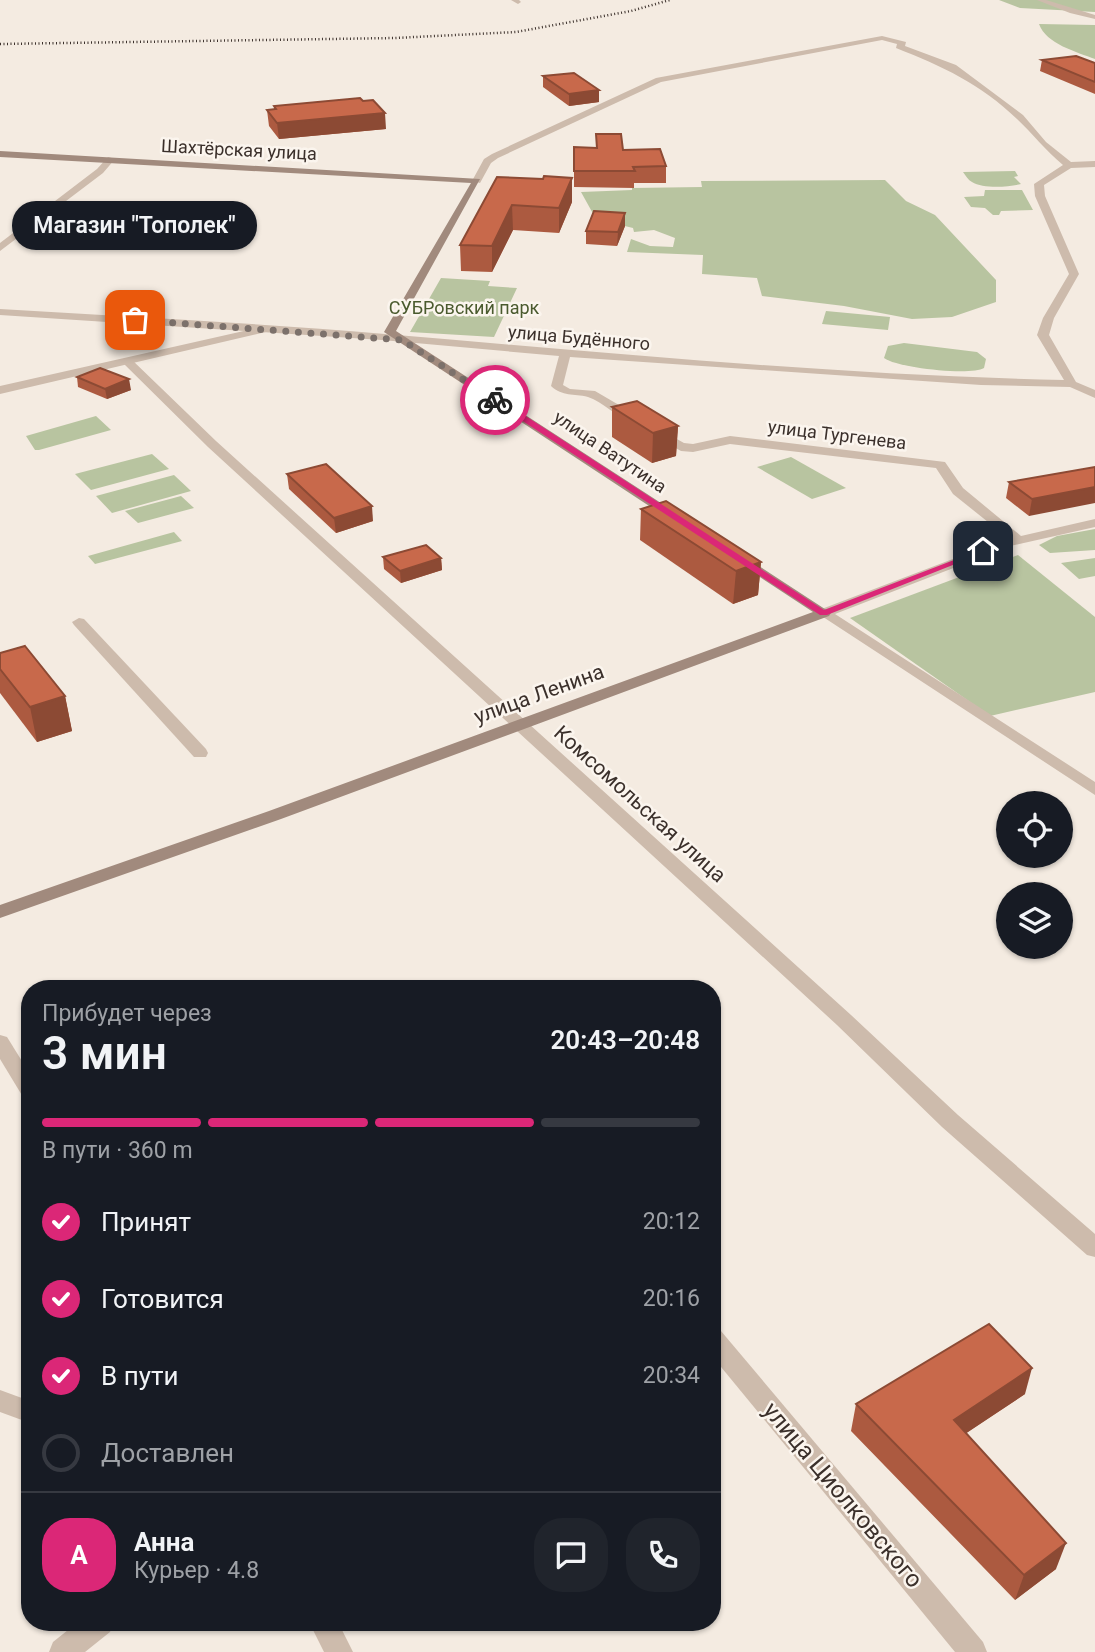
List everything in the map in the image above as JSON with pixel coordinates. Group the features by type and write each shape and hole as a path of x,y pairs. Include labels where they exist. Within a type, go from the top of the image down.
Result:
{"main road":[{"name":"Шахтёрская улица","path":"0,154 477,181"},
{"path":"402,340 390,332 477,181"},
{"name":"улица Ватутина","path":"402,340 684,522"},
{"path":"727,550 824,613"},
{"name":"улица Ленина","path":"0,912 521,726 824,613"}],"street":[{"path":"1041,0 1072,12 1095,17"},
{"path":"477,181 487,162 495,156 659,80 882,37 953,67 1013,111 1043,144 1069,164"},
{"path":"0,248 100,172 111,159"},
{"path":"1095,164 1069,164 1039,184 1040,195 1074,274 1064,295 1047,314 1043,335 1072,384 1095,394"},
{"name":"улица Будённого","path":"0,312 265,328 565,355 969,382 1072,384"},
{"path":"0,390 265,328"},
{"name":"улица Тургенева","path":"565,355 556,386 567,392 592,394 681,447 693,449 730,440 940,465 958,491 1018,540"},
{"name":"Комсомольская улица","path":"127,361 212,444 844,1020 950,1121 1095,1248"},
{"name":"улица Ленина","path":"824,613 847,602 1018,540 1095,523"},
{"path":"824,613 1095,790"},
{"path":"79,622 200,753"},
{"path":"1075,777 1095,769"},
{"path":"0,1041 21,1077"},
{"name":"улица Циолковского","path":"721,1349 973,1652"},
{"path":"0,1401 21,1409"},
{"path":"63,1652 89,1631"},
{"path":"328,1631 339,1652"}],"green space":[{"path":"999,0 1095,0 1095,12 1020,8"},
{"path":"1039,24 1095,25 1095,59 1055,42"},
{"path":"1015,171 1018,176 1014,177 1021,184 996,187 977,184 969,180 963,172"},
{"path":"885,180 906,201 935,215 996,280 996,302 952,317 912,319 844,306 762,296 757,278 702,274 703,255 627,252 631,239 650,246 673,247 675,238 654,230 634,232 633,228 596,219 581,192 702,187 701,181"},
{"path":"985,190 1022,190 1033,210 1001,211 999,215 993,215 985,208 971,207 964,197 984,196"},
{"name":"СУБРовский парк","path":"441,278 490,281 488,286 517,288 494,337 410,332"},
{"path":"826,311 890,317 888,330 822,324"},
{"path":"904,343 977,352 986,359 984,368 965,371 934,370 903,365 884,358 888,346"},
{"path":"96,416 111,430 39,450 35,450 26,436"},
{"path":"152,454 169,469 91,490 75,474"},
{"path":"791,457 846,488 812,499 757,467"},
{"path":"174,475 191,491 112,513 96,496"},
{"path":"181,496 194,508 138,523 125,511"},
{"path":"1095,529 1095,550 1050,553 1039,545 1057,536"},
{"path":"174,532 182,541 95,564 88,556"},
{"path":"1018,555 1095,617 1095,692 990,716 850,618"},
{"path":"1095,558 1095,576 1079,579 1061,563"}],"building":[{"path":"1076,56 1095,63 1095,82 1042,60"},
{"path":"574,73 599,90 569,94 543,76"},
{"path":"360,98 363,101 373,100 385,113 277,123 267,110 276,109 274,106"},
{"path":"596,134 621,134 623,150 660,149 666,166 633,167 635,171 574,171 574,147 597,148"},
{"path":"544,176 572,178 559,208 512,205 492,246 460,245 497,177 543,179"},
{"path":"594,211 625,213 618,232 586,231"},
{"path":"100,368 129,379 105,389 77,377"},
{"path":"637,401 678,426 653,433 612,407"},
{"path":"326,464 372,506 334,518 287,474"},
{"path":"1095,467 1095,487 1032,499 1009,482"},
{"path":"666,501 761,562 736,571 641,509"},
{"path":"426,545 441,558 400,571 383,557"},
{"path":"25,646 65,696 30,707 0,669 0,653"},
{"path":"989,1324 1032,1368 954,1420 1066,1543 1024,1575 856,1404"}],"railway":[{"path":"0,44 395,38 516,32 631,11 670,0"}],"way so far":[{"path":"135,320 402,340 495,400"}],"place":[{"name":"Магазин \"Тополек\"","path":"135,320"}],"route":[{"path":"495,400 659,509 673,515 824,613 983,551"}]}
